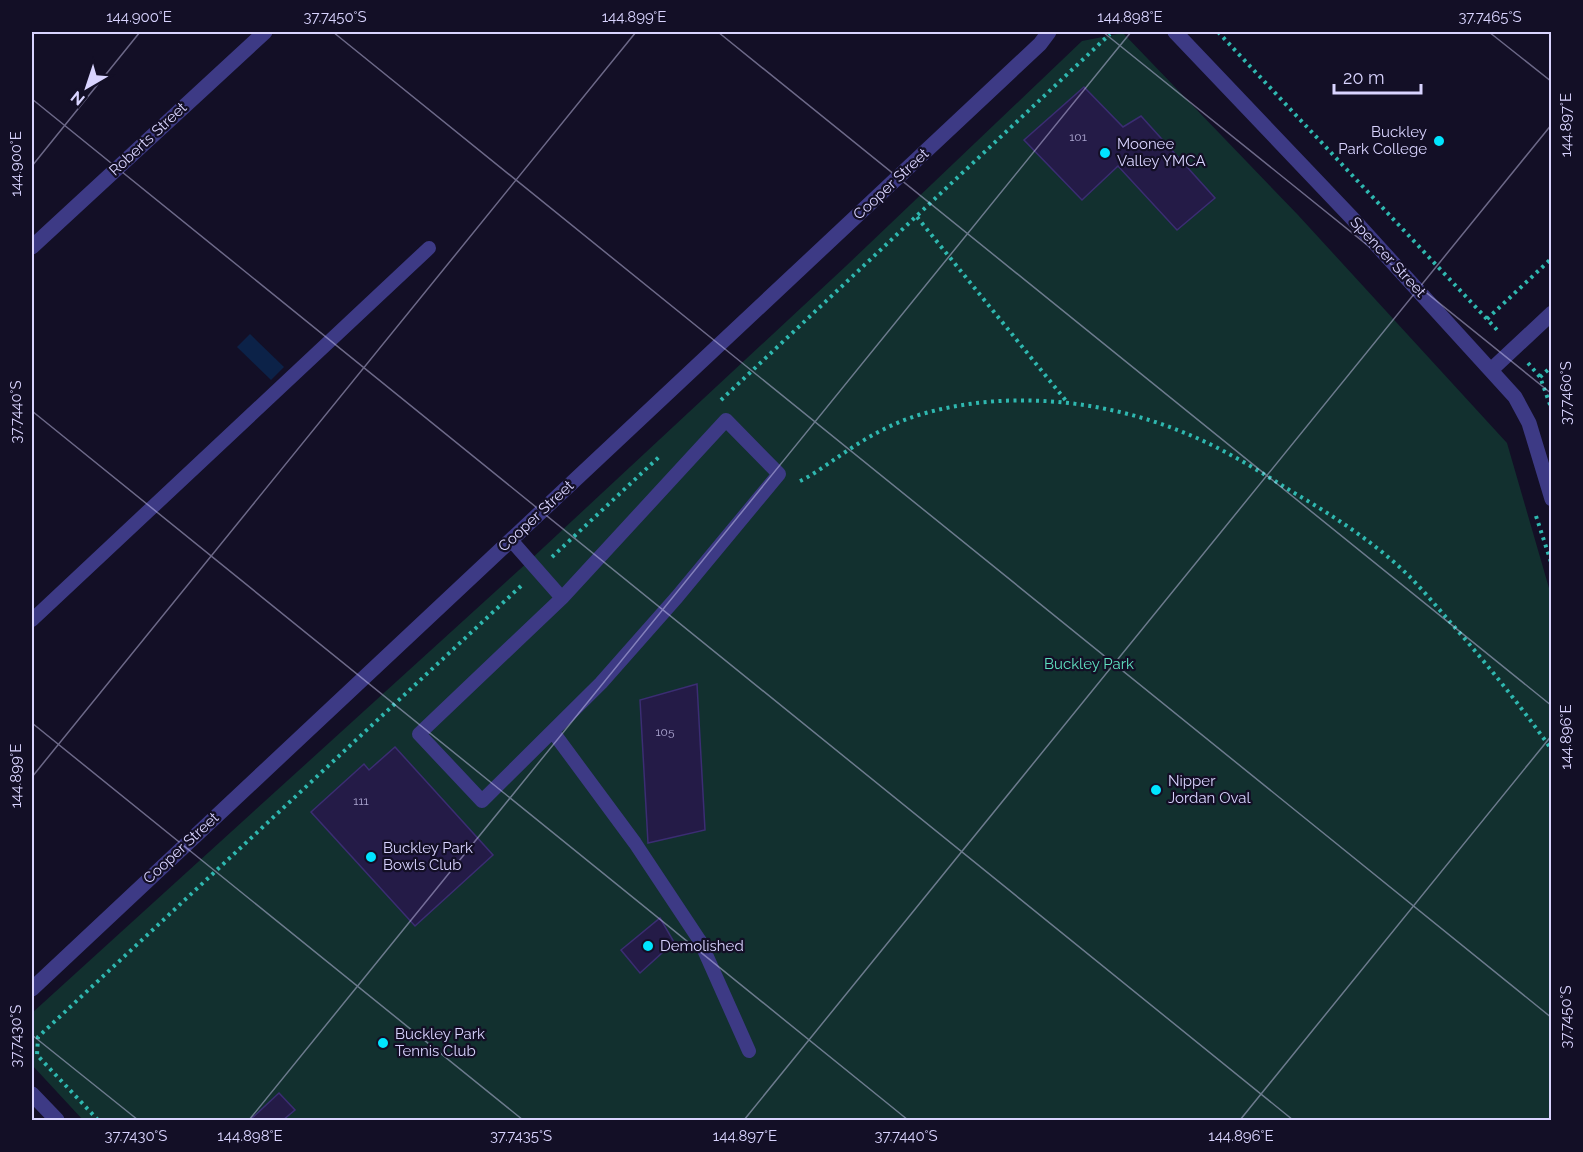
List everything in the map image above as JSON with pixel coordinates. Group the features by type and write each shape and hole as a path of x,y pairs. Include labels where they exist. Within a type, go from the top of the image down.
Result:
{"street":[{"name":"Roberts Street","path":"32,247 265,32"},
{"name":"Cooper Street","path":"32,988 1045,38 1060,32"},
{"name":"Spencer Street","path":"1179,34 1344,209 1515,397 1529,423 1551,499"},
{"path":"1491,370 1551,313"},
{"path":"32,1094 57,1120"}],"lane":[{"path":"32,620 429,248"},
{"path":"726,420 779,474 677,597 609,674 482,801 419,734 562,598 726,420"},
{"path":"511,540 562,598"},
{"path":"553,732 630,835 700,941 749,1051"}],"path":[{"path":"719,401 917,217 1110,32"},
{"path":"1218,32 1540,376 1551,410"},
{"path":"917,217 1067,402"},
{"path":"1487,319 1551,258"},
{"path":"1540,376 1551,366"},
{"path":"800,481 866,438 894,424 922,414 969,404 1017,401 1067,402 1125,414 1180,431 1264,474 1322,509 1371,544 1408,575 1497,675 1551,750"},
{"path":"98,1120 37,1055 38,1037 667,450"},
{"path":"1534,511 1551,565"}],"green space":[{"name":"Buckley Park","path":"1123,33 1298,215 1507,443 1551,595 1551,1120 83,1120 32,1065 32,1013 529,561 846,266 1082,41"}],"water":[{"path":"250,334 284,367 271,380 237,347"}],"building":[{"name":"Moonee Valley YMCA","path":"1084,87 1123,127 1141,116 1215,198 1177,230 1118,166 1082,200 1024,140"},
{"path":"697,684 705,830 648,843 640,700"},
{"path":"395,747 493,855 415,926 311,812 364,764 369,770"},
{"name":"Demolished","path":"660,918 674,942 640,973 621,950"},
{"path":"279,1093 295,1110 283,1120 250,1120"}],"place":[{"name":"Buckley Park College","path":"1439,141"},
{"name":"Moonee Valley YMCA","path":"1105,153"},
{"name":"Nipper Jordan Oval","path":"1156,790"},
{"name":"Buckley Park Bowls Club","path":"371,857"},
{"name":"Demolished","path":"648,946"},
{"name":"Buckley Park Tennis Club","path":"383,1043"}]}
